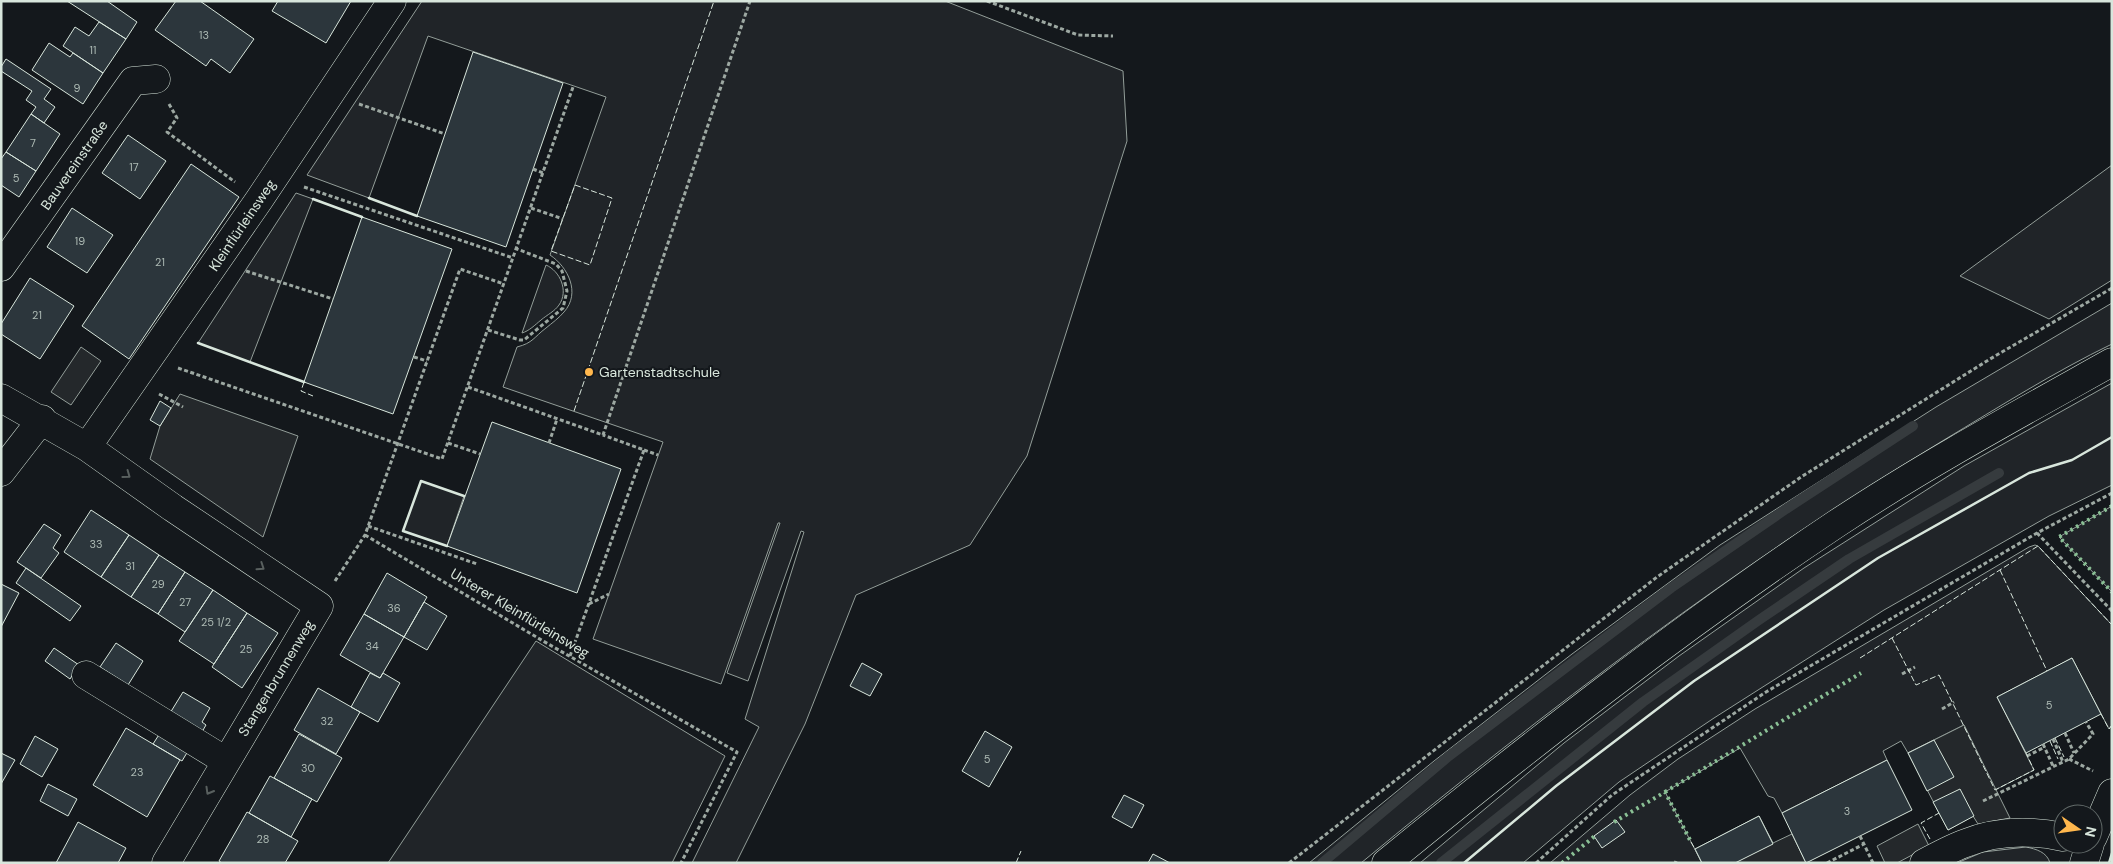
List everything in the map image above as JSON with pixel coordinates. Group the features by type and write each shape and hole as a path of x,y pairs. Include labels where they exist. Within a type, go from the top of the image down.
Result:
{"street":[{"name":"Kleinflürleinsweg","path":"88,447 259,200 392,1"},
{"name":"Bauvereinstraße","path":"1,267 133,81 156,79"},
{"path":"1386,863 1540,738 1695,622 1822,534 1980,436 2112,362"},
{"path":"1,398 42,419 88,447"},
{"path":"1,472 42,419"},
{"name":"Stangenbrunnenweg","path":"88,447 173,508 319,606 166,863"},
{"path":"86,675 226,761"},
{"path":"2103,813 2112,793"},
{"path":"1924,863 1964,843 2000,834 2025,832 2053,836"}],"path":[{"path":"603,435 750,1"},
{"path":"987,1 1078,35 1113,36"},
{"path":"150,358 442,459 573,86"},
{"path":"330,95 445,134"},
{"path":"177,118 167,132 259,200"},
{"path":"533,169 543,172"},
{"path":"315,190 513,258"},
{"path":"531,208 563,218"},
{"path":"488,330 524,340 555,316 563,308 566,300 566,280 556,264 516,249"},
{"path":"217,261 333,299"},
{"path":"319,606 365,535 460,269 504,284"},
{"path":"1289,863 1657,577 1801,477 1990,359 2112,288"},
{"path":"414,357 427,361"},
{"path":"468,387 658,455"},
{"path":"548,443 557,419"},
{"path":"448,443 480,454"},
{"path":"570,656 644,450"},
{"path":"1536,863 1612,795 1766,692 2037,533 2112,493"},
{"path":"368,526 477,564"},
{"path":"2037,533 2112,611"},
{"name":"Unterer Kleinflürleinsweg","path":"365,535 570,656 738,752 682,863"},
{"path":"589,604 609,594"},
{"path":"1902,674 1915,667"},
{"path":"1942,709 1954,702"},
{"path":"1983,800 2069,759 2093,734 2086,722"},
{"path":"2065,733 2074,753"},
{"path":"2053,740 2063,762"},
{"path":"2027,756 2044,746 2053,766"},
{"path":"2069,759 2095,771"},
{"path":"1860,836 1873,863"},
{"path":"1827,863 1864,844"}],"shaded area":[{"name":"Gartenstadtschule","path":"422,1 945,1 1123,71 1127,141 1027,456 970,545 856,595 805,724 736,863 692,863 759,727 745,719 804,532 801,531 748,681 727,673 780,523 778,523 721,684 593,639 663,442 503,387 517,347 527,344 560,316 569,305 572,297 572,289 567,273 550,255 606,97 428,36 369,198 307,175"},
{"path":"2112,165 2112,280 2049,319 1960,276"},
{"path":"296,193 313,199 250,362 198,343"},
{"path":"546,265 559,277 563,288 562,300 553,311 522,333"},
{"path":"2112,303 2112,344 2048,378 1944,440 1792,537 1718,588 1572,695 1361,863 1309,863 1434,761 1572,654 1720,545 1936,407"},
{"path":"81,347 101,361 71,405 51,392"},
{"path":"2112,383 2112,485 2049,516 1884,610 1714,718 1619,782 1523,863 1420,863 1564,743 1679,656 1804,568 1964,466"},
{"path":"180,394 298,436 263,537 150,459 160,426"},
{"path":"421,481 464,496 447,546 403,531"},
{"path":"2112,506 2112,592 2059,537"},
{"path":"2035,545 2112,625 2112,725 2109,729 2072,658 1997,697 2034,770 1995,790 1964,725 1908,753 1901,741 1883,751 1887,760 1782,813 1774,798 1768,796 1740,748 1665,792 1702,863 1550,863 1630,795 1678,759 1755,709"},
{"path":"536,641 725,756 672,863 388,863"},
{"path":"1964,725 2010,818 1978,824 1973,816 1948,830 1908,753"},
{"path":"1759,816 1773,843 1792,834 1806,863 1702,863 1695,849"},
{"path":"1918,824 1929,846 1897,863 1885,863 1877,846"},
{"path":"2026,847 2044,854 2050,863 1957,863 1983,852"}],"building":[{"path":"67,1 107,1 137,22 126,39"},
{"path":"176,1 200,1 254,39 230,73 211,59 206,66 155,30"},
{"path":"278,1 351,1 326,43 272,11"},
{"path":"99,22 126,39 103,73 63,46 75,27 89,36"},
{"path":"49,43 70,57 73,53 103,73 83,104 32,70"},
{"path":"473,52 563,83 506,247 417,216"},
{"path":"6,59 51,89 44,99 55,107 44,123 31,114 36,107 26,100 32,91 1,71 1,67"},
{"path":"31,114 60,134 36,171 6,152"},
{"path":"128,135 166,161 140,199 102,173"},
{"path":"6,152 36,171 19,197 1,185 1,159"},
{"path":"191,164 239,197 129,359 82,326"},
{"path":"72,208 113,235 87,273 47,247"},
{"path":"362,217 452,249 393,414 304,382"},
{"path":"30,278 74,306 40,359 1,334 1,324"},
{"path":"160,401 171,408 160,426 150,420"},
{"path":"492,422 621,469 577,593 447,546"},
{"path":"91,510 129,535 101,577 64,552"},
{"path":"44,524 61,535 53,548 59,553 41,578 17,562"},
{"path":"129,535 159,555 131,597 101,577"},
{"path":"159,555 185,572 158,614 131,597"},
{"path":"26,568 81,606 70,621 16,583"},
{"path":"185,572 213,590 185,632 158,614"},
{"path":"387,573 427,597 404,637 364,614"},
{"path":"1,584 19,593 1,627"},
{"path":"213,590 247,613 214,664 179,641"},
{"path":"424,602 447,616 427,650 404,637"},
{"path":"247,613 278,633 242,688 212,667"},
{"path":"364,614 404,637 380,678 340,655"},
{"path":"116,643 143,661 128,685 100,667"},
{"path":"54,648 79,665 70,679 45,661"},
{"path":"2072,658 2101,714 2026,753 1997,697"},
{"path":"862,663 882,674 870,696 850,686"},
{"path":"370,673 380,678 383,673 400,683 378,722 351,707"},
{"path":"318,688 360,712 336,754 294,730"},
{"path":"183,692 210,708 202,722 206,725 199,737 167,718"},
{"path":"126,728 180,760 147,817 93,785"},
{"path":"162,730 191,746 182,761 153,744"},
{"path":"985,731 1012,747 989,787 962,771"},
{"path":"299,734 342,758 317,802 274,778"},
{"path":"35,736 58,749 42,777 20,764"},
{"path":"1934,740 1954,777 1927,791 1908,753"},
{"path":"1,753 15,760 1,784"},
{"path":"1887,760 1912,810 1806,863 1782,813"},
{"path":"270,776 312,799 291,837 249,813"},
{"path":"48,784 77,799 68,816 40,801"},
{"path":"1960,789 1974,816 1948,830 1933,802"},
{"path":"1124,795 1144,805 1132,828 1112,817"},
{"path":"247,812 298,841 285,863 222,863 219,861"},
{"path":"1759,816 1773,844 1735,863 1702,863 1695,849"},
{"path":"1616,820 1625,832 1602,848 1594,836"},
{"path":"78,822 126,848 118,863 56,863"},
{"path":"1153,854 1170,863 1148,863"}],"waterway":[{"path":"1322,863 1449,756 1671,588 1786,509 1913,426"},
{"path":"1441,863 1643,702 1759,620 1849,559 1999,473"}],"hedge":[{"path":"2112,506 2059,537 2112,592"},
{"path":"1665,792 1861,673"},
{"path":"1614,822 1665,792 1691,842"},
{"path":"1562,863 1596,835"}],"fence":[{"path":"574,411 714,1"},
{"path":"575,185 612,198 590,265 551,251 575,185"},
{"path":"304,382 301,391 313,396"},
{"path":"1860,658 2038,546 2112,625"},
{"path":"2000,570 2047,671"},
{"path":"1892,638 1916,685 1939,675 1995,790 2034,770 2026,753"},
{"path":"2101,714 2109,729 2112,725"},
{"path":"2055,738 2064,757"},
{"path":"2050,741 2058,759"},
{"path":"1930,839 1921,823 1939,813"},
{"path":"1691,842 1695,849"},
{"path":"1016,863 1021,851"}],"wall":[{"path":"369,198 417,216"},
{"path":"313,199 362,217"},
{"path":"198,343 304,382"},
{"path":"1464,863 1556,786 1694,681 1878,558 2029,473 2072,460 2112,437"},
{"path":"447,546 403,531 421,481 464,496"},
{"path":"2109,863 2112,853"}],"place":[{"name":"Gartenstadtschule","path":"589,372"}]}
